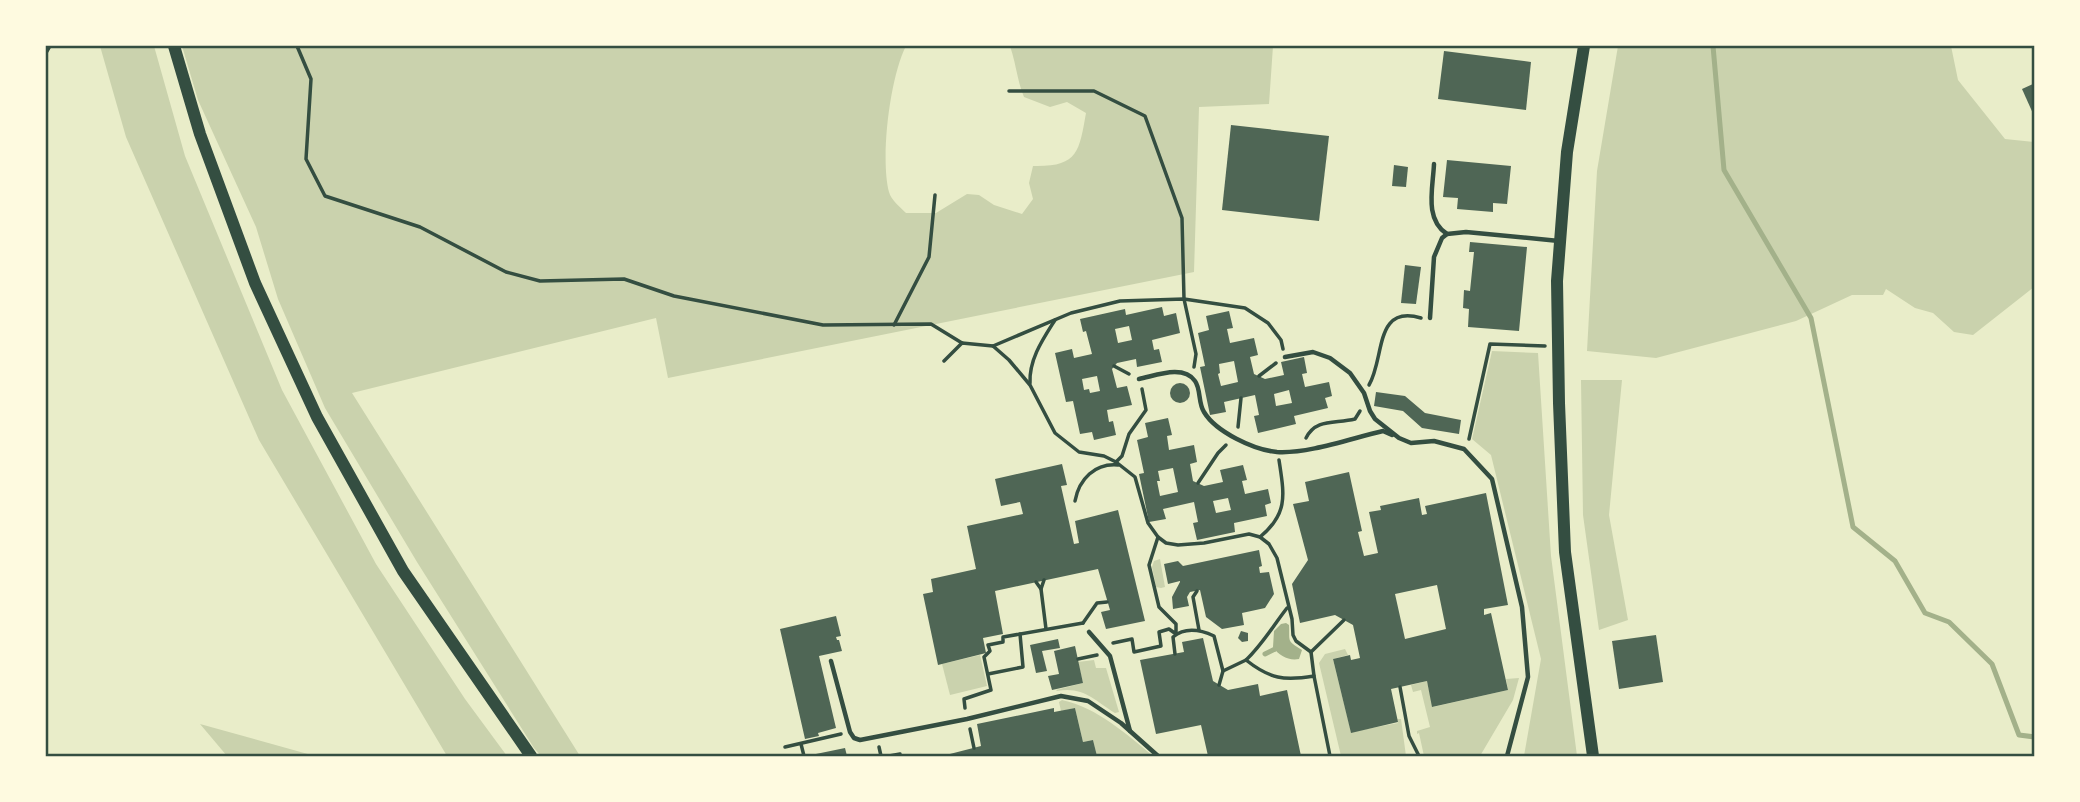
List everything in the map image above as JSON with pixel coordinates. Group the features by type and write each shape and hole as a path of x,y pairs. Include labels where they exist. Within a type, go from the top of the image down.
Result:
{"main road":[{"path":"174,46 200,134 255,282 317,417 404,572 531,757"},
{"path":"1584,46 1567,152 1557,281 1565,552 1593,757"}],"lane":[{"path":"1434,164 1433,217 1440,230 1447,234"},
{"path":"1430,318 1434,257 1437,246 1447,234 1466,232 1560,241"},
{"path":"1285,357 1313,352 1330,358 1350,373 1364,393 1375,419 1399,438"},
{"path":"1139,379 1176,371 1188,376 1196,381 1203,411 1222,430 1238,440 1263,449 1278,452 1302,450 1382,431 1411,443 1434,442 1464,449 1492,479 1522,607 1528,677 1507,757"},
{"path":"1089,632 1110,656 1130,732"},
{"path":"831,661 850,732 854,738 867,740 1062,696 1088,701 1121,723 1158,757"}],"path":[{"path":"46,53 50,46"},
{"path":"297,46 311,79 306,159 325,196 420,227 506,272 540,281 624,279 674,296 823,326 931,324 962,343 993,346 1071,313 1119,301 1184,299 1245,308 1268,323 1281,340 1285,357 1259,376"},
{"path":"1009,91 1094,91 1145,117 1182,218 1184,299 1196,354 1194,366"},
{"path":"894,325 929,257 936,195"},
{"path":"1364,393 1373,379 1385,329 1391,319 1400,315 1427,320 1430,318"},
{"path":"1030,385 1035,356 1055,320"},
{"path":"944,360 962,343"},
{"path":"1464,449 1469,439 1490,344 1558,346"},
{"path":"993,346 1030,385 1055,433 1079,452 1104,456 1135,477 1148,523 1166,543 1204,543 1249,534 1260,537 1269,544 1277,558 1296,641 1311,652 1330,757"},
{"path":"1114,366 1139,379 1146,410 1129,434 1118,463"},
{"path":"1302,450 1310,430 1319,424 1355,419 1366,401"},
{"path":"1260,537 1273,526 1282,509 1278,452"},
{"path":"1075,501 1077,489 1094,469 1118,463"},
{"path":"1158,537 1149,565 1159,607 1176,624 1176,634 1173,636 1175,654"},
{"path":"1044,580 1041,589 1046,629"},
{"path":"1036,582 1041,589"},
{"path":"1197,591 1193,597 1199,630"},
{"path":"966,711 964,699 991,690 984,657 990,651 988,645 1003,642 1003,637 1083,622 1097,603 1107,602"},
{"path":"1223,671 1245,660 1261,646 1272,626 1288,607"},
{"path":"1311,652 1344,620"},
{"path":"1083,622 1089,632"},
{"path":"1121,641 1132,639 1134,652 1161,646 1158,632 1169,629 1176,634 1199,630 1214,636 1223,671 1219,685"},
{"path":"988,674 1023,667 1020,634"},
{"path":"1078,659 1107,653"},
{"path":"1245,660 1261,673 1291,680 1314,676"},
{"path":"1400,687 1409,736 1419,756"},
{"path":"785,747 850,732"},
{"path":"801,744 804,757"},
{"path":"888,757 900,754 900,757"}],"shaded area":[{"path":"100,46 154,46 185,156 282,390 376,564 465,699 507,756 447,756 259,440 126,137"},
{"path":"182,46 906,46 895,77 886,139 886,177 892,198 906,213 936,213 967,194 979,195 994,205 1022,214 1033,199 1029,183 1033,166 1059,164 1074,154 1081,138 1086,113 1067,102 1050,107 1024,97 1010,46 1273,46 1269,104 1199,107 1194,272 668,378 656,318 352,393 580,756 541,756 417,562 325,408 278,299 256,227 198,100"},
{"path":"1618,46 1951,46 1958,80 2005,139 2034,142 2034,287 1973,335 1954,332 1933,313 1915,308 1886,289 1883,295 1852,295 1796,321 1656,358 1587,351 1597,171"},
{"path":"1492,351 1538,353 1551,556 1577,756 1524,756 1541,659 1491,455 1472,439"},
{"path":"1581,380 1622,380 1609,515 1628,620 1599,630 1583,515"},
{"path":"1160,559 1165,587 1161,588 1156,587 1152,567 1154,561"},
{"path":"1286,623 1289,625 1290,640 1302,650 1299,659 1284,657 1273,647 1274,631"},
{"path":"1345,649 1348,655 1333,659 1351,732 1398,723 1397,719 1401,719 1406,756 1341,756 1319,663 1325,654"},
{"path":"980,655 987,686 950,695 942,664"},
{"path":"1094,660 1096,668 1106,668 1119,712 1115,713 1081,692 1056,690 1083,683 1078,662"},
{"path":"1519,678 1513,700 1480,756 1424,756 1417,731 1430,727 1421,690 1413,692 1411,685 1427,681 1433,707 1508,690 1506,679"},
{"path":"1062,700 1099,715 1153,756 1097,756 1093,740 1083,742 1075,708 1061,711 1059,702"},
{"path":"200,724 315,756 227,756"}],"building":[{"path":"1444,51 1531,62 1526,110 1438,99"},
{"path":"2035,83 2035,118 2022,89"},
{"path":"1231,125 1329,136 1319,221 1222,210"},
{"path":"1447,160 1511,166 1507,204 1493,203 1493,212 1457,209 1458,198 1443,197"},
{"path":"1394,165 1408,167 1406,187 1392,186"},
{"path":"1470,242 1527,247 1519,331 1468,327 1469,309 1463,308 1464,290 1470,291 1474,252 1469,252"},
{"path":"1405,265 1421,267 1416,304 1401,303"},
{"path":"1162,307 1164,316 1176,313 1180,333 1152,340 1154,350 1159,349 1162,362 1137,367 1136,359 1117,363 1112,369 1117,388 1127,386 1132,405 1107,410 1109,422 1113,421 1116,435 1094,440 1092,432 1080,434 1073,401 1066,402 1055,353 1072,349 1074,358 1092,354 1080,319 1125,309 1126,315","holes":["1129,326 1132,340 1118,343 1115,329","1097,376 1100,391 1090,393 1089,389 1084,390 1082,379"]},
{"path":"1229,311 1233,328 1227,329 1230,343 1254,338 1258,355 1250,357 1254,374 1265,379 1284,375 1281,362 1304,357 1307,373 1302,374 1305,387 1329,382 1332,396 1325,398 1328,408 1294,416 1296,424 1258,433 1254,416 1259,415 1255,395 1224,402 1226,412 1210,415 1200,367 1205,366 1198,333 1209,330 1206,316","holes":["1234,361 1238,382 1221,386 1219,364","1289,390 1292,403 1276,406 1274,394"]},
{"path":"1180,383 1187,386 1190,393 1187,400 1180,403 1173,400 1170,393 1173,386"},
{"path":"1376,392 1405,396 1425,413 1461,420 1459,434 1422,428 1403,411 1374,406"},
{"path":"1168,418 1172,435 1167,436 1169,450 1194,445 1197,462 1190,464 1193,481 1204,486 1223,482 1220,470 1243,465 1247,480 1242,481 1245,494 1268,489 1271,503 1265,505 1267,516 1234,523 1235,532 1197,540 1193,523 1198,522 1194,502 1163,509 1166,519 1149,522 1139,474 1144,473 1137,440 1148,437 1145,423","holes":["1173,468 1178,492 1160,496 1158,471","1228,498 1231,510 1216,513 1213,501"]},
{"path":"1062,464 1067,485 1061,486 1074,544 1079,543 1075,521 1118,510 1145,621 1106,629 1101,612 1110,610 1098,569 995,591 1003,634 983,638 986,653 938,665 923,594 933,592 931,579 976,569 967,526 1023,514 1020,502 1001,506 995,479"},
{"path":"1349,472 1362,531 1358,532 1364,556 1378,553 1369,512 1381,510 1380,506 1419,498 1422,515 1427,514 1425,506 1486,493 1508,605 1484,609 1484,615 1491,613 1508,690 1432,707 1427,681 1391,689 1398,722 1351,733 1333,659 1350,655 1351,660 1360,658 1353,625 1335,615 1300,623 1292,584 1308,560 1293,504 1309,501 1305,482","holes":["1437,585 1446,629 1405,639 1395,594"]},
{"path":"1259,550 1262,566 1259,567 1260,573 1269,572 1274,594 1265,608 1242,613 1244,625 1222,629 1206,617 1200,590 1190,592 1187,597 1189,606 1173,609 1172,597 1180,581 1168,584 1164,564 1178,561 1183,566"},
{"path":"836,616 841,636 836,637 842,651 819,656 836,728 805,739 780,629"},
{"path":"1241,631 1248,633 1248,641 1242,642 1238,638"},
{"path":"1656,635 1663,682 1619,689 1612,641"},
{"path":"1203,638 1213,681 1228,690 1258,684 1260,696 1287,690 1301,756 1208,756 1201,725 1156,734 1140,660 1184,652 1182,642"},
{"path":"1058,639 1060,648 1042,651 1047,671 1036,673 1030,645"},
{"path":"1075,646 1083,683 1052,690 1048,676 1059,674 1054,651"},
{"path":"1054,708 1054,712 1075,708 1083,742 1093,740 1097,756 942,756 981,746 977,724"},
{"path":"845,748 847,756 811,756 811,755"}],"waterway":[{"path":"1713,46 1724,170 1811,318 1853,527 1895,561 1925,613 1949,622 1992,664 2019,735 2035,737"},
{"path":"1265,654 1275,649"}]}
